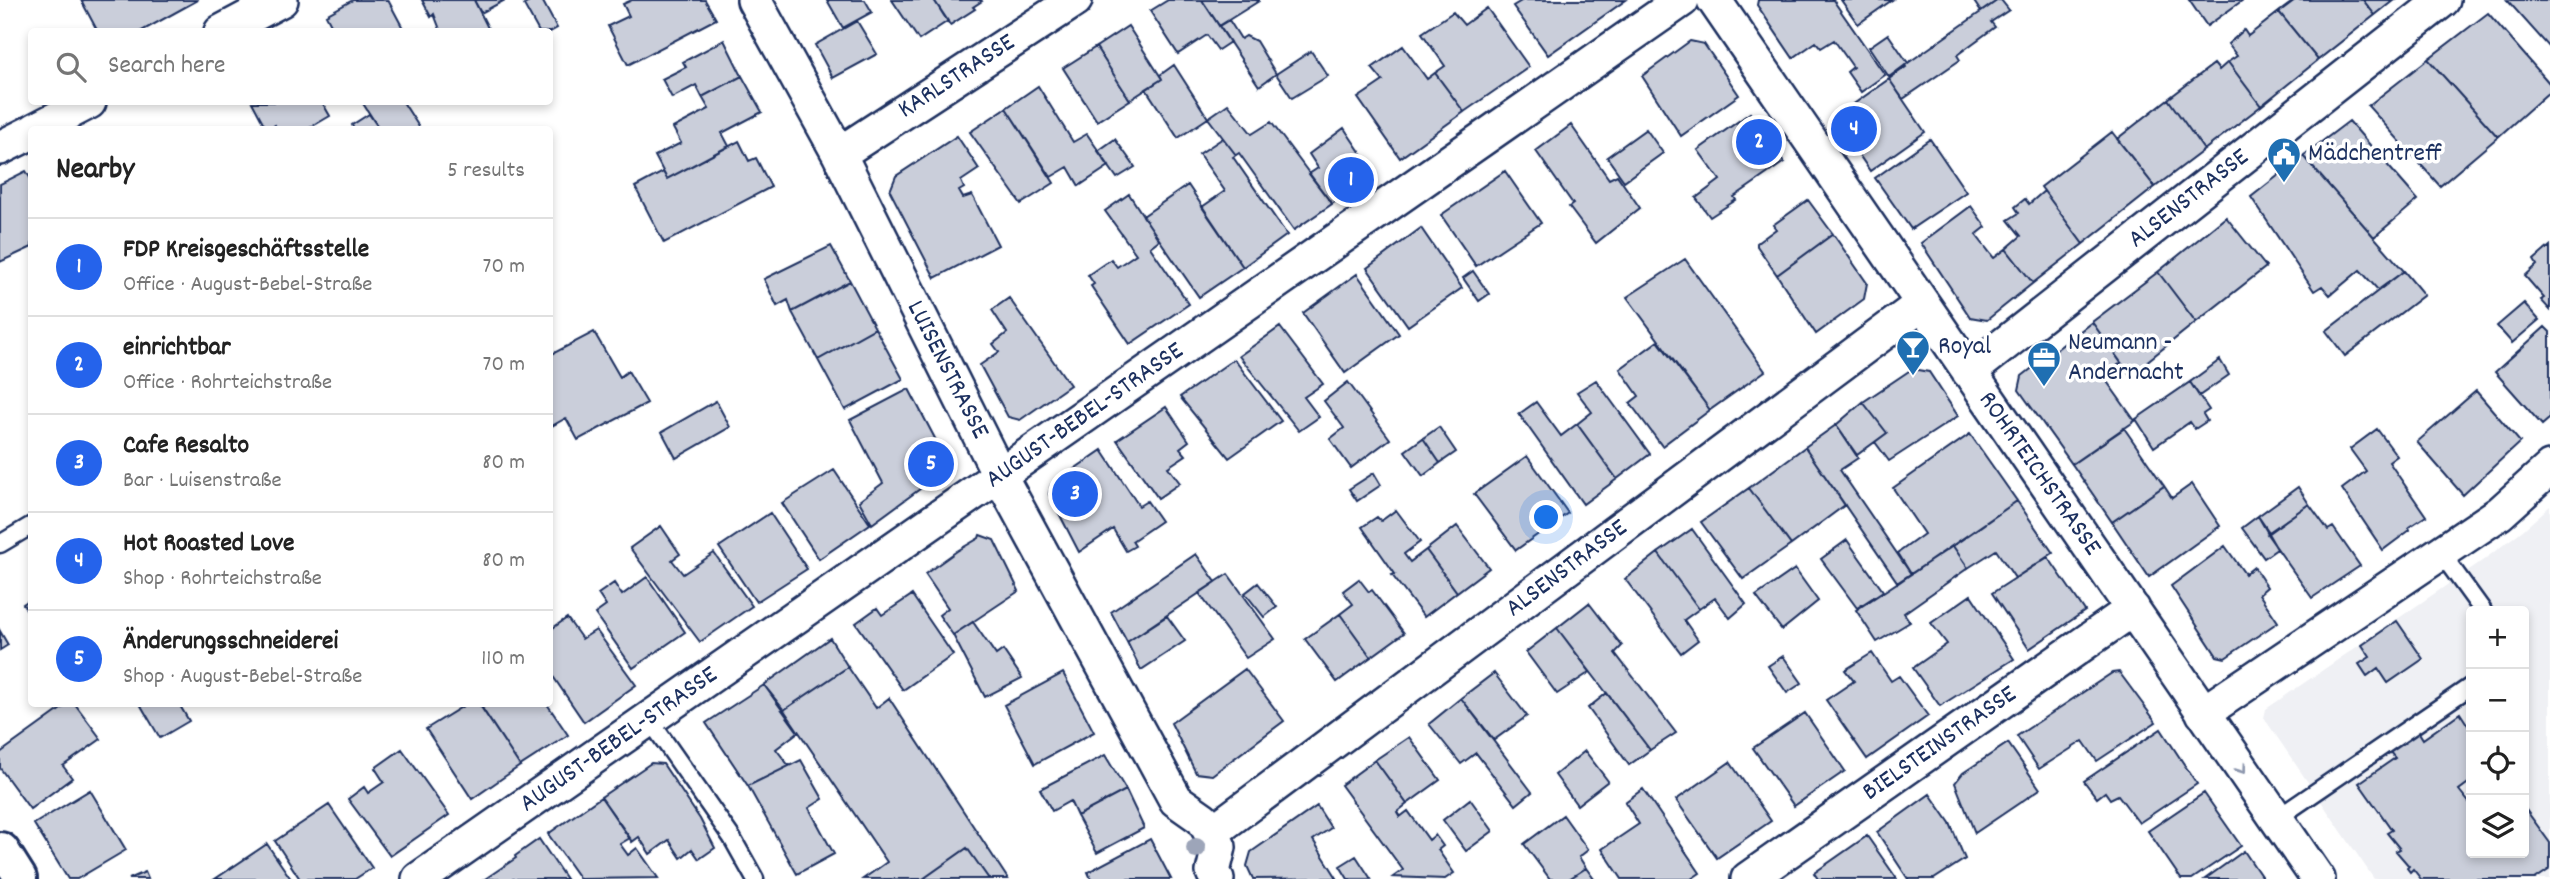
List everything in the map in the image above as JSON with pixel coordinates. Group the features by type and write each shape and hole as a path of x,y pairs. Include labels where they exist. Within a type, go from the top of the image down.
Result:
{"main road":[{"path":"0,852 17,879"}],"street":[{"path":"228,28 281,0"},
{"name":"LUISENSTRASSE","path":"754,0 839,154 1000,476 1176,800 1203,819 1211,833"},
{"name":"KARLSTRASSE","path":"839,154 1075,0"},
{"name":"AUGUST-BEBEL-STRASSE","path":"419,879 1682,0"},
{"name":"ROHRTEICHSTRASSE","path":"1714,0 2318,879"},
{"name":"ALSENSTRASSE","path":"1969,372 2443,0"},
{"path":"43,126 83,105"},
{"path":"0,148 28,134"},
{"name":"ALSENSTRASSE","path":"1211,833 1922,304"},
{"path":"2203,713 2500,513 2550,468"},
{"name":"BIELSTEINSTRASSE","path":"1748,879 2133,610"},
{"path":"1211,833 1219,848 1213,872 1217,879"}],"lane":[{"path":"0,544 28,527"},
{"path":"2441,553 2479,606"},
{"path":"2276,819 2466,689"},
{"path":"649,719 732,838 755,879"}],"shaded area":[{"path":"2550,506 2550,879 2374,879 2264,718 2266,709 2482,561"}],"building":[{"path":"81,0 198,0 147,28 96,28"},
{"path":"353,0 388,0 403,28 333,28 326,15"},
{"path":"422,0 474,0 488,28 439,28 434,14 431,17"},
{"path":"474,0 505,0 481,13"},
{"path":"533,0 542,0 557,28 553,30 553,28 537,28 524,5"},
{"path":"632,0 705,0 716,19 628,65 608,26 629,16 623,4"},
{"path":"827,0 865,0 872,12 843,28"},
{"path":"892,0 934,0 948,21 919,40"},
{"path":"934,0 982,1 973,7 975,9 950,25"},
{"path":"1168,0 1202,0 1230,42 1218,50 1207,35 1178,54 1150,11"},
{"path":"1202,0 1259,0 1259,1 1219,26"},
{"path":"1523,0 1626,0 1548,55 1513,6"},
{"path":"1758,0 1833,0 1885,75 1861,92 1847,72 1853,67 1834,40 1821,48 1816,42 1793,58 1757,5"},
{"path":"1841,0 1892,0 1858,24"},
{"path":"1973,0 1998,0 1981,12"},
{"path":"1998,0 2009,10 1991,22 1995,27 1957,55 1960,60 1903,99 1889,79"},
{"path":"2189,0 2243,0 2207,26"},
{"path":"2295,0 2363,0 2375,15 2318,60 2279,12"},
{"path":"2363,0 2394,0 2375,15"},
{"path":"2507,0 2550,0 2550,48"},
{"path":"1487,8 1529,67 1464,112 1435,73 1445,66 1422,33 1453,12 1464,25"},
{"path":"2279,12 2318,60 2261,106 2228,62 2237,56 2228,44 2244,30 2248,36"},
{"path":"2488,13 2550,84 2550,91 2498,137 2428,59"},
{"path":"1229,20 1241,39 1246,36 1256,41 1276,74 1259,86 1219,26"},
{"path":"857,21 877,54 833,78 815,45"},
{"path":"1128,26 1162,79 1130,100 1096,47"},
{"path":"1888,34 1908,63 1889,77 1869,47"},
{"path":"724,40 742,76 702,97 696,85 672,98 662,79 686,67 683,62"},
{"path":"1690,41 1704,44 1739,95 1681,136 1642,76"},
{"path":"1403,46 1427,79 1435,73 1464,112 1400,158 1358,98 1383,81 1372,68"},
{"path":"1096,47 1130,100 1097,121 1063,68"},
{"path":"1311,51 1328,76 1292,98 1276,74"},
{"path":"2428,59 2498,137 2440,186 2368,106"},
{"path":"2228,62 2261,106 2204,150 2168,99 2214,64 2219,70"},
{"path":"1174,65 1208,118 1178,138 1146,89 1162,79 1160,75"},
{"path":"742,76 762,112 722,133 729,146 667,179 655,156 681,143 673,128 709,109 702,97"},
{"path":"1889,79 1925,132 1870,171 1834,118"},
{"path":"1038,86 1073,142 1087,134 1109,166 1079,186 1068,167 1051,177 1006,108"},
{"path":"2168,99 2204,150 2155,187 2117,139"},
{"path":"1228,104 1252,134 1271,122 1332,204 1294,230 1239,153 1236,155 1208,118"},
{"path":"254,105 324,105 330,116 313,126 265,126"},
{"path":"364,105 405,105 418,126 377,126"},
{"path":"1006,108 1054,183 1021,204 970,132"},
{"path":"1750,113 1784,162 1710,217 1696,198 1720,180 1698,150"},
{"path":"369,114 377,126 352,126"},
{"path":"2349,121 2418,200 2374,237 2303,156"},
{"path":"1571,125 1609,179 1617,175 1640,208 1596,243 1569,207 1573,204 1536,151"},
{"path":"1344,128 1375,174 1332,204 1309,174 1318,168 1309,154"},
{"path":"1646,129 1663,153 1624,181 1607,157"},
{"path":"2112,132 2155,187 2083,244 2041,187"},
{"path":"957,136 979,169 961,181 964,188 959,191 963,198 972,195 998,245 935,278 890,191 896,176"},
{"path":"1223,138 1236,155 1233,157 1287,235 1243,267 1202,207 1225,191 1199,154"},
{"path":"1115,139 1135,167 1117,178 1098,151"},
{"path":"1930,139 1966,192 1911,229 1875,178"},
{"path":"739,141 749,161 756,158 771,187 664,243 635,187 663,172 667,179"},
{"path":"2303,156 2404,271 2378,290 2360,270 2330,295 2322,286 2314,291 2251,197"},
{"path":"26,171 28,174 28,249 0,262 0,184"},
{"path":"1505,171 1541,223 1476,266 1441,215"},
{"path":"1188,185 1243,267 1199,297 1143,216"},
{"path":"2044,191 2083,244 2033,283 2006,249 2021,236 2008,220 2019,213 2015,207 2025,199 2029,204"},
{"path":"1129,194 1159,240 1150,247 1189,304 1130,344 1091,286 1094,284 1088,275 1111,259 1117,267 1136,254 1105,211"},
{"path":"1808,200 1833,234 1777,275 1757,243 1776,229 1773,225"},
{"path":"1971,206 1986,227 1976,235 1994,258 2006,249 2033,283 1987,320 1970,317 1921,243"},
{"path":"2226,217 2266,267 2196,322 2158,272"},
{"path":"1421,228 1462,288 1408,326 1367,268"},
{"path":"1833,234 1867,283 1864,299 1816,334 1777,275"},
{"path":"831,246 850,281 792,312 788,300 777,306 764,279"},
{"path":"2550,246 2550,310 2541,300 2544,298 2525,276 2537,265 2534,260"},
{"path":"1685,259 1765,371 1710,410 1627,297"},
{"path":"1473,271 1489,294 1479,301 1463,278"},
{"path":"2404,271 2424,295 2345,356 2326,331"},
{"path":"2158,272 2196,322 2130,375 2092,322"},
{"path":"1357,274 1399,334 1345,373 1303,313"},
{"path":"850,281 875,328 818,360 792,312"},
{"path":"1009,298 1070,385 1020,420 1008,417 980,365 999,352 993,344 1007,333 992,310"},
{"path":"2524,303 2539,320 2512,343 2497,326"},
{"path":"2092,322 2121,363 2103,376 2135,421 2072,464 2019,390 2022,376"},
{"path":"1280,327 1323,384 1304,397 1319,417 1299,431 1239,356"},
{"path":"2545,327 2550,332 2550,418 2542,425 2495,372"},
{"path":"875,328 903,379 845,410 818,360"},
{"path":"594,332 620,377 628,371 647,403 578,440 566,418 553,425 553,353"},
{"path":"1658,341 1710,410 1662,446 1630,403 1639,396 1620,369"},
{"path":"1234,359 1281,421 1229,458 1180,397"},
{"path":"2220,360 2229,375 2199,396 2190,382"},
{"path":"1912,369 1929,372 1958,416 1889,461 1875,442 1887,433 1863,402"},
{"path":"1596,380 1650,454 1617,479 1577,424 1592,412 1577,392"},
{"path":"1348,382 1390,439 1351,468 1330,439 1344,428 1324,401"},
{"path":"2190,382 2209,410 2203,414 2207,421 2195,429 2190,422 2154,447 2136,419"},
{"path":"909,389 950,467 872,524 859,501 883,483 850,420"},
{"path":"2476,391 2520,442 2463,495 2417,442"},
{"path":"716,401 730,427 676,458 662,432"},
{"path":"1536,402 1561,436 1577,424 1617,479 1583,504 1519,414"},
{"path":"1863,402 1887,433 1857,455 1836,425"},
{"path":"1166,407 1189,441 1180,448 1186,455 1168,467 1180,483 1158,498 1117,440"},
{"path":"1836,425 1858,458 1840,470 1911,574 1898,583 1805,447"},
{"path":"1439,427 1456,452 1440,463 1423,438"},
{"path":"2124,428 2164,486 2112,522 2072,464"},
{"path":"2377,429 2397,456 2389,462 2426,516 2383,550 2342,489 2366,471 2350,449"},
{"path":"1970,434 2017,501 1911,574 1898,553 1924,534 1893,488"},
{"path":"1423,438 1440,463 1423,476 1405,451"},
{"path":"1805,447 1845,505 1791,545 1749,488"},
{"path":"1102,450 1139,506 1147,501 1161,521 1132,541 1135,546 1126,551 1113,529 1079,552 1049,494 1051,485"},
{"path":"1527,456 1568,513 1516,550 1474,494"},
{"path":"834,470 870,524 819,559 782,503"},
{"path":"1374,473 1381,485 1357,501 1349,489"},
{"path":"2192,484 2220,526 2149,577 2112,522 2164,486 2172,498"},
{"path":"2298,487 2309,504 2269,532 2258,516"},
{"path":"1749,488 1791,545 1743,579 1701,522"},
{"path":"2017,501 2053,553 2015,578 1996,550 1968,568 1953,546"},
{"path":"2309,504 2328,530 2333,527 2360,566 2312,598 2267,534"},
{"path":"1396,510 1420,542 1404,554 1410,562 1426,550 1457,592 1424,617 1392,575 1395,574 1362,527 1377,517 1381,521"},
{"path":"770,513 807,569 756,602 719,547"},
{"path":"2258,516 2277,549 2264,558 2242,528"},
{"path":"661,526 680,554 672,560 683,574 714,553 752,606 700,642 630,548"},
{"path":"1457,526 1489,568 1457,592 1426,550"},
{"path":"1692,529 1746,604 1730,618 1715,598 1699,609 1658,553"},
{"path":"980,535 994,540 1019,591 953,635 939,615 948,608 925,574"},
{"path":"1847,540 1883,591 1857,608 1821,559"},
{"path":"1953,546 1968,568 1904,613 1910,622 1877,642 1856,610"},
{"path":"2225,546 2245,574 2254,567 2267,587 2259,594 2278,622 2225,658 2217,656 2171,586"},
{"path":"1658,553 1699,609 1684,620 1698,640 1681,653 1625,579"},
{"path":"1196,554 1216,582 1127,642 1111,612"},
{"path":"2048,557 2085,611 2029,649 1992,593"},
{"path":"1795,569 1818,601 1782,630 1756,596"},
{"path":"1228,574 1275,639 1246,658 1199,593"},
{"path":"647,577 685,632 633,668 595,614 606,606 598,594 614,583 622,595"},
{"path":"1359,579 1369,592 1372,590 1404,633 1371,657 1340,614 1353,604 1343,591"},
{"path":"1258,583 1277,607 1264,617 1245,593"},
{"path":"912,595 953,655 903,690 856,623 877,608 882,615"},
{"path":"1971,595 2014,659 1940,706 1913,668 1947,644 1931,623"},
{"path":"1589,603 1622,646 1615,653 1676,733 1650,750 1557,628"},
{"path":"1340,614 1371,657 1337,682 1305,639"},
{"path":"1167,616 1185,641 1141,670 1127,642"},
{"path":"567,618 582,639 596,630 636,685 584,722 553,676 553,628"},
{"path":"2397,621 2423,659 2388,683 2378,668 2367,676 2359,664 2370,657 2362,645"},
{"path":"973,622 996,655 1003,650 1022,678 985,697 953,635"},
{"path":"1557,628 1590,672 1557,694 1526,652"},
{"path":"0,631 8,645 0,650"},
{"path":"830,638 848,667 784,710 764,685"},
{"path":"1872,653 1891,681 1899,676 1928,716 1867,759 1826,700 1854,681 1845,670"},
{"path":"1783,656 1802,683 1787,693 1768,666"},
{"path":"848,667 876,708 889,698 1008,879 989,879 967,848 923,879 863,879 887,862 784,710"},
{"path":"1245,669 1284,721 1212,775 1196,773 1171,723"},
{"path":"2119,672 2156,722 2097,761 2083,741 2039,769 2017,736 2112,673"},
{"path":"1063,673 1094,732 1035,764 1004,705"},
{"path":"1494,673 1527,716 1494,740 1461,698"},
{"path":"764,685 798,732 776,749 789,766 748,786 706,723"},
{"path":"1607,693 1650,750 1629,765 1588,708"},
{"path":"1461,698 1532,792 1516,805 1476,753 1461,764 1429,724"},
{"path":"64,707 77,707 101,739 63,766 72,778 30,809 0,768 0,753"},
{"path":"142,707 181,707 189,721 160,738"},
{"path":"461,707 481,707 520,766 472,799 426,729"},
{"path":"549,707 568,735 520,766 482,708"},
{"path":"1805,713 1845,771 1794,806 1753,748"},
{"path":"2460,713 2466,722 2466,785 2459,790 2466,799 2466,858 2529,858 2529,814 2550,843 2550,869 2535,879 2421,879 2413,869 2410,872 2407,868 2409,866 2396,851 2400,849 2387,833 2392,830 2359,783 2395,758 2389,751 2418,731 2423,739"},
{"path":"2161,729 2197,784 2139,823 2118,795 2110,799 2105,792 2097,798 2084,781"},
{"path":"1409,737 1440,780 1407,804 1375,760"},
{"path":"2008,743 2040,789 1975,833 1955,783 1963,773"},
{"path":"402,749 449,815 390,856 348,799 364,787 368,793 384,782 375,768"},
{"path":"1585,751 1608,781 1577,805 1555,775"},
{"path":"1105,755 1126,790 1077,816 1070,801 1052,811 1040,789"},
{"path":"801,760 823,799 809,808 834,854 797,874 748,786"},
{"path":"1375,760 1407,804 1397,812 1400,817 1408,811 1429,840 1435,835 1443,846 1438,850 1454,873 1445,879 1393,877 1403,870 1341,785"},
{"path":"1730,762 1771,821 1717,858 1676,800"},
{"path":"651,763 663,764 700,819 715,848 699,859 692,849 681,858 669,840 650,854 639,837 632,842 601,797"},
{"path":"1643,789 1700,873 1691,879 1622,879 1602,849 1639,824 1625,802"},
{"path":"90,790 126,850 77,879 68,879 34,824"},
{"path":"1126,790 1144,828 1097,853 1077,816"},
{"path":"2204,793 2241,846 2192,879 2181,879 2148,831"},
{"path":"1930,794 1950,823 1965,859 1934,879 1908,879 1877,832"},
{"path":"601,797 630,838 620,844 628,855 637,848 658,878 580,879 548,834"},
{"path":"1470,799 1493,831 1466,851 1443,820"},
{"path":"329,805 372,868 355,879 300,879 275,841"},
{"path":"1317,806 1331,828 1313,840 1337,878 1253,879 1247,866 1251,852"},
{"path":"1563,815 1588,850 1579,857 1586,868 1569,879 1550,879 1524,844"},
{"path":"1867,836 1897,879 1818,879 1814,873"},
{"path":"539,839 566,879 485,879 516,858 515,856"},
{"path":"1150,839 1171,879 1091,879 1088,872"},
{"path":"267,844 291,879 215,879"},
{"path":"967,848 989,879 923,879"},
{"path":"2244,851 2263,879 2205,879"},
{"path":"1356,856 1371,879 1348,879 1340,866"},
{"path":"1586,868 1594,879 1569,879"},
{"path":"145,872 148,879 129,879"}],"place":[{"name":"Hot Roasted Love","path":"1854,129"},
{"name":"einrichtbar","path":"1759,142"},
{"name":"FDP Kreisgeschäftsstelle","path":"1351,180"},
{"name":"Mädchentreff","path":"2284,184"},
{"name":"Royal","path":"1913,377"},
{"name":"Neumann - Andernacht","path":"2044,388"},
{"name":"Änderungsschneiderei","path":"931,464"},
{"name":"Cafe Resalto","path":"1075,494"}]}
